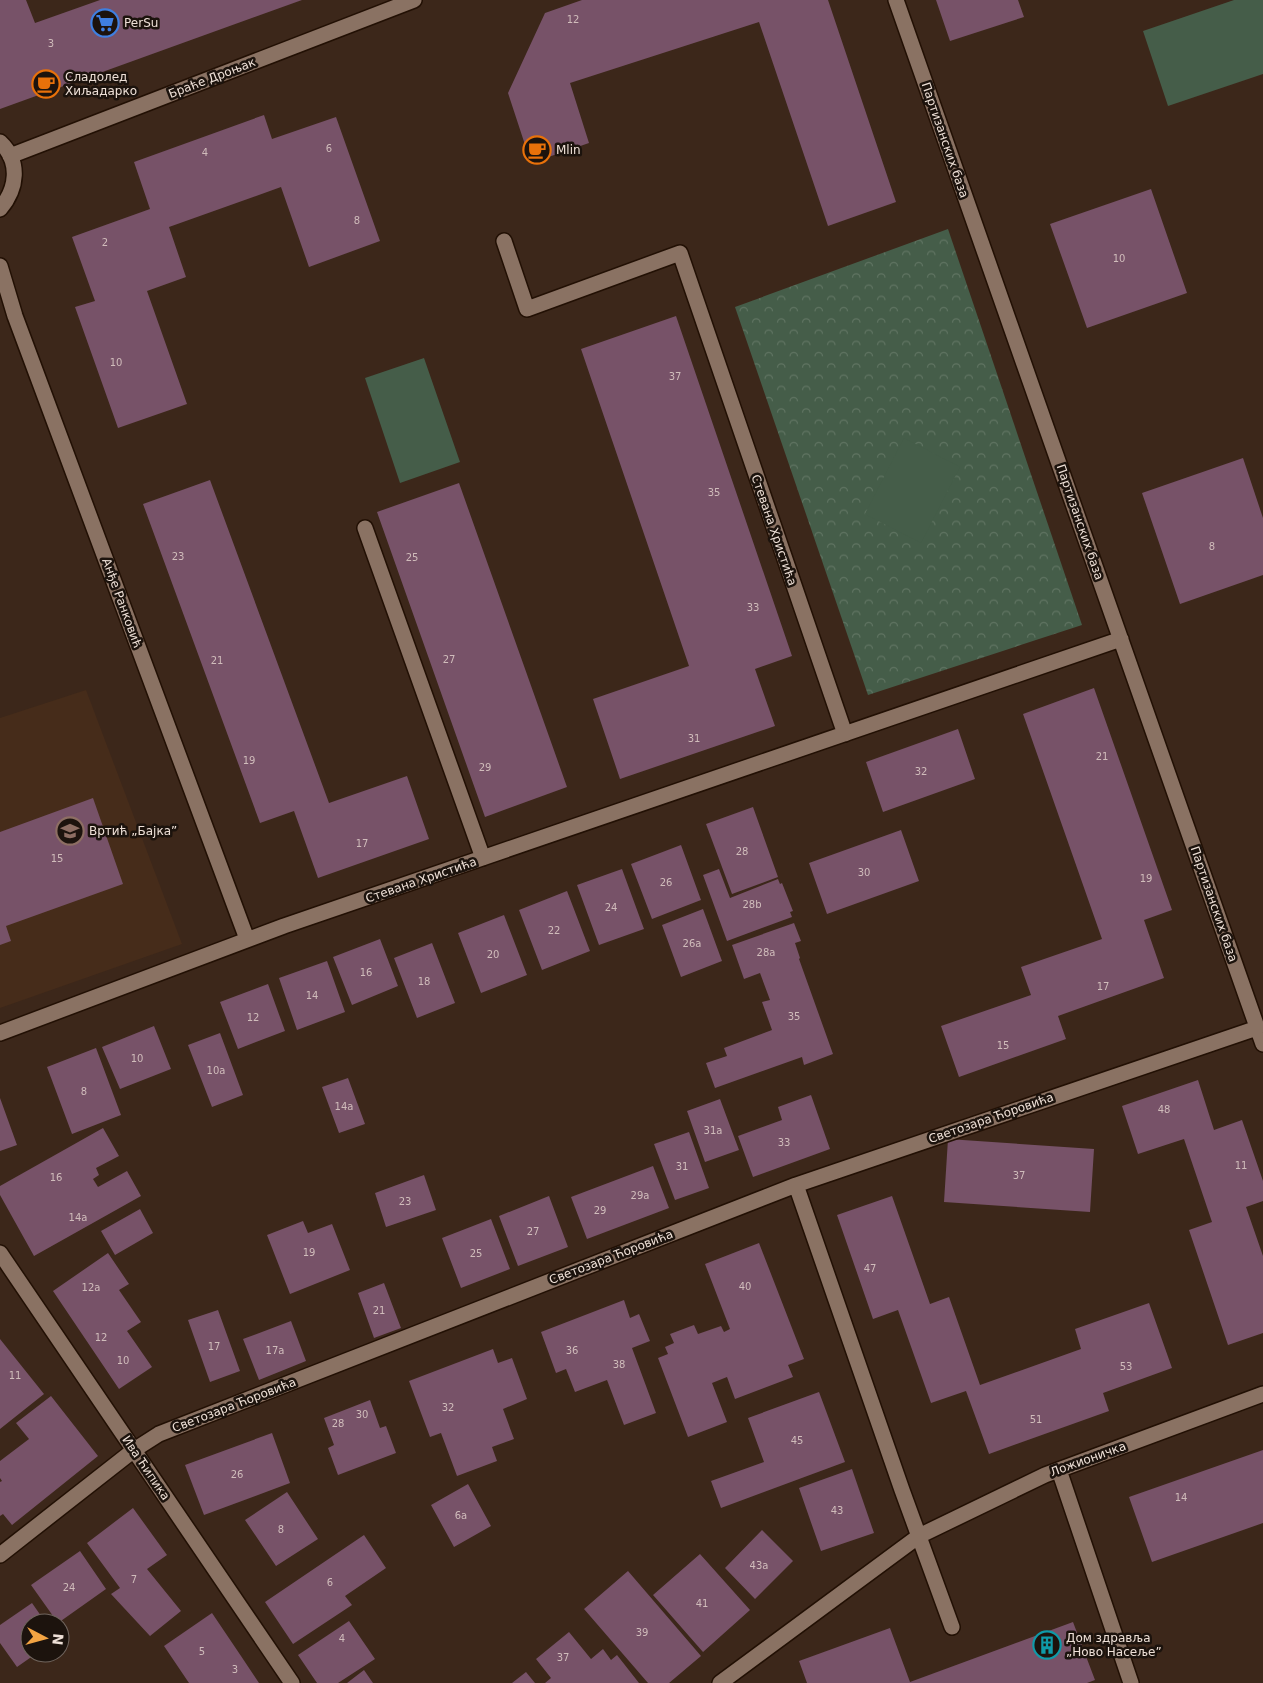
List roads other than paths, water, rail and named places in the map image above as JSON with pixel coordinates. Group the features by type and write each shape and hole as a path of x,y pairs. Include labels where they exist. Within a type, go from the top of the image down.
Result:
{"street":[{"name":"Браће Дроњак","path":"10,156 414,0"},
{"name":"Партизанских база","path":"896,0 1263,1044"},
{"path":"0,142 10,156 14,170 14,186 8,199 0,209"},
{"name":"Стевана Христића","path":"504,241 527,309 680,253 845,734"},
{"name":"Анђе Ранковић","path":"0,266 15,316 247,939"},
{"path":"365,528 483,858"},
{"name":"Стевана Христића","path":"0,1033 247,939 1121,639"},
{"name":"Светозара Ћоровића","path":"0,1556 134,1450 159,1434 796,1185 1257,1028"},
{"path":"796,1185 952,1627"},
{"name":"Ива Ћипика","path":"0,1253 292,1683"},
{"name":"Ложионичка","path":"720,1683 919,1536 1058,1470 1263,1394"},
{"path":"1058,1470 1131,1683"}],"place":[{"name":"PerSu","path":"105,23"},
{"name":"Сладолед Хиљадарко","path":"46,84"},
{"name":"Mlin","path":"537,150"},
{"name":"Вртић „Бајка”","path":"70,831"},
{"name":"Дом здравља „Ново Насеље”","path":"1047,1645"}]}
